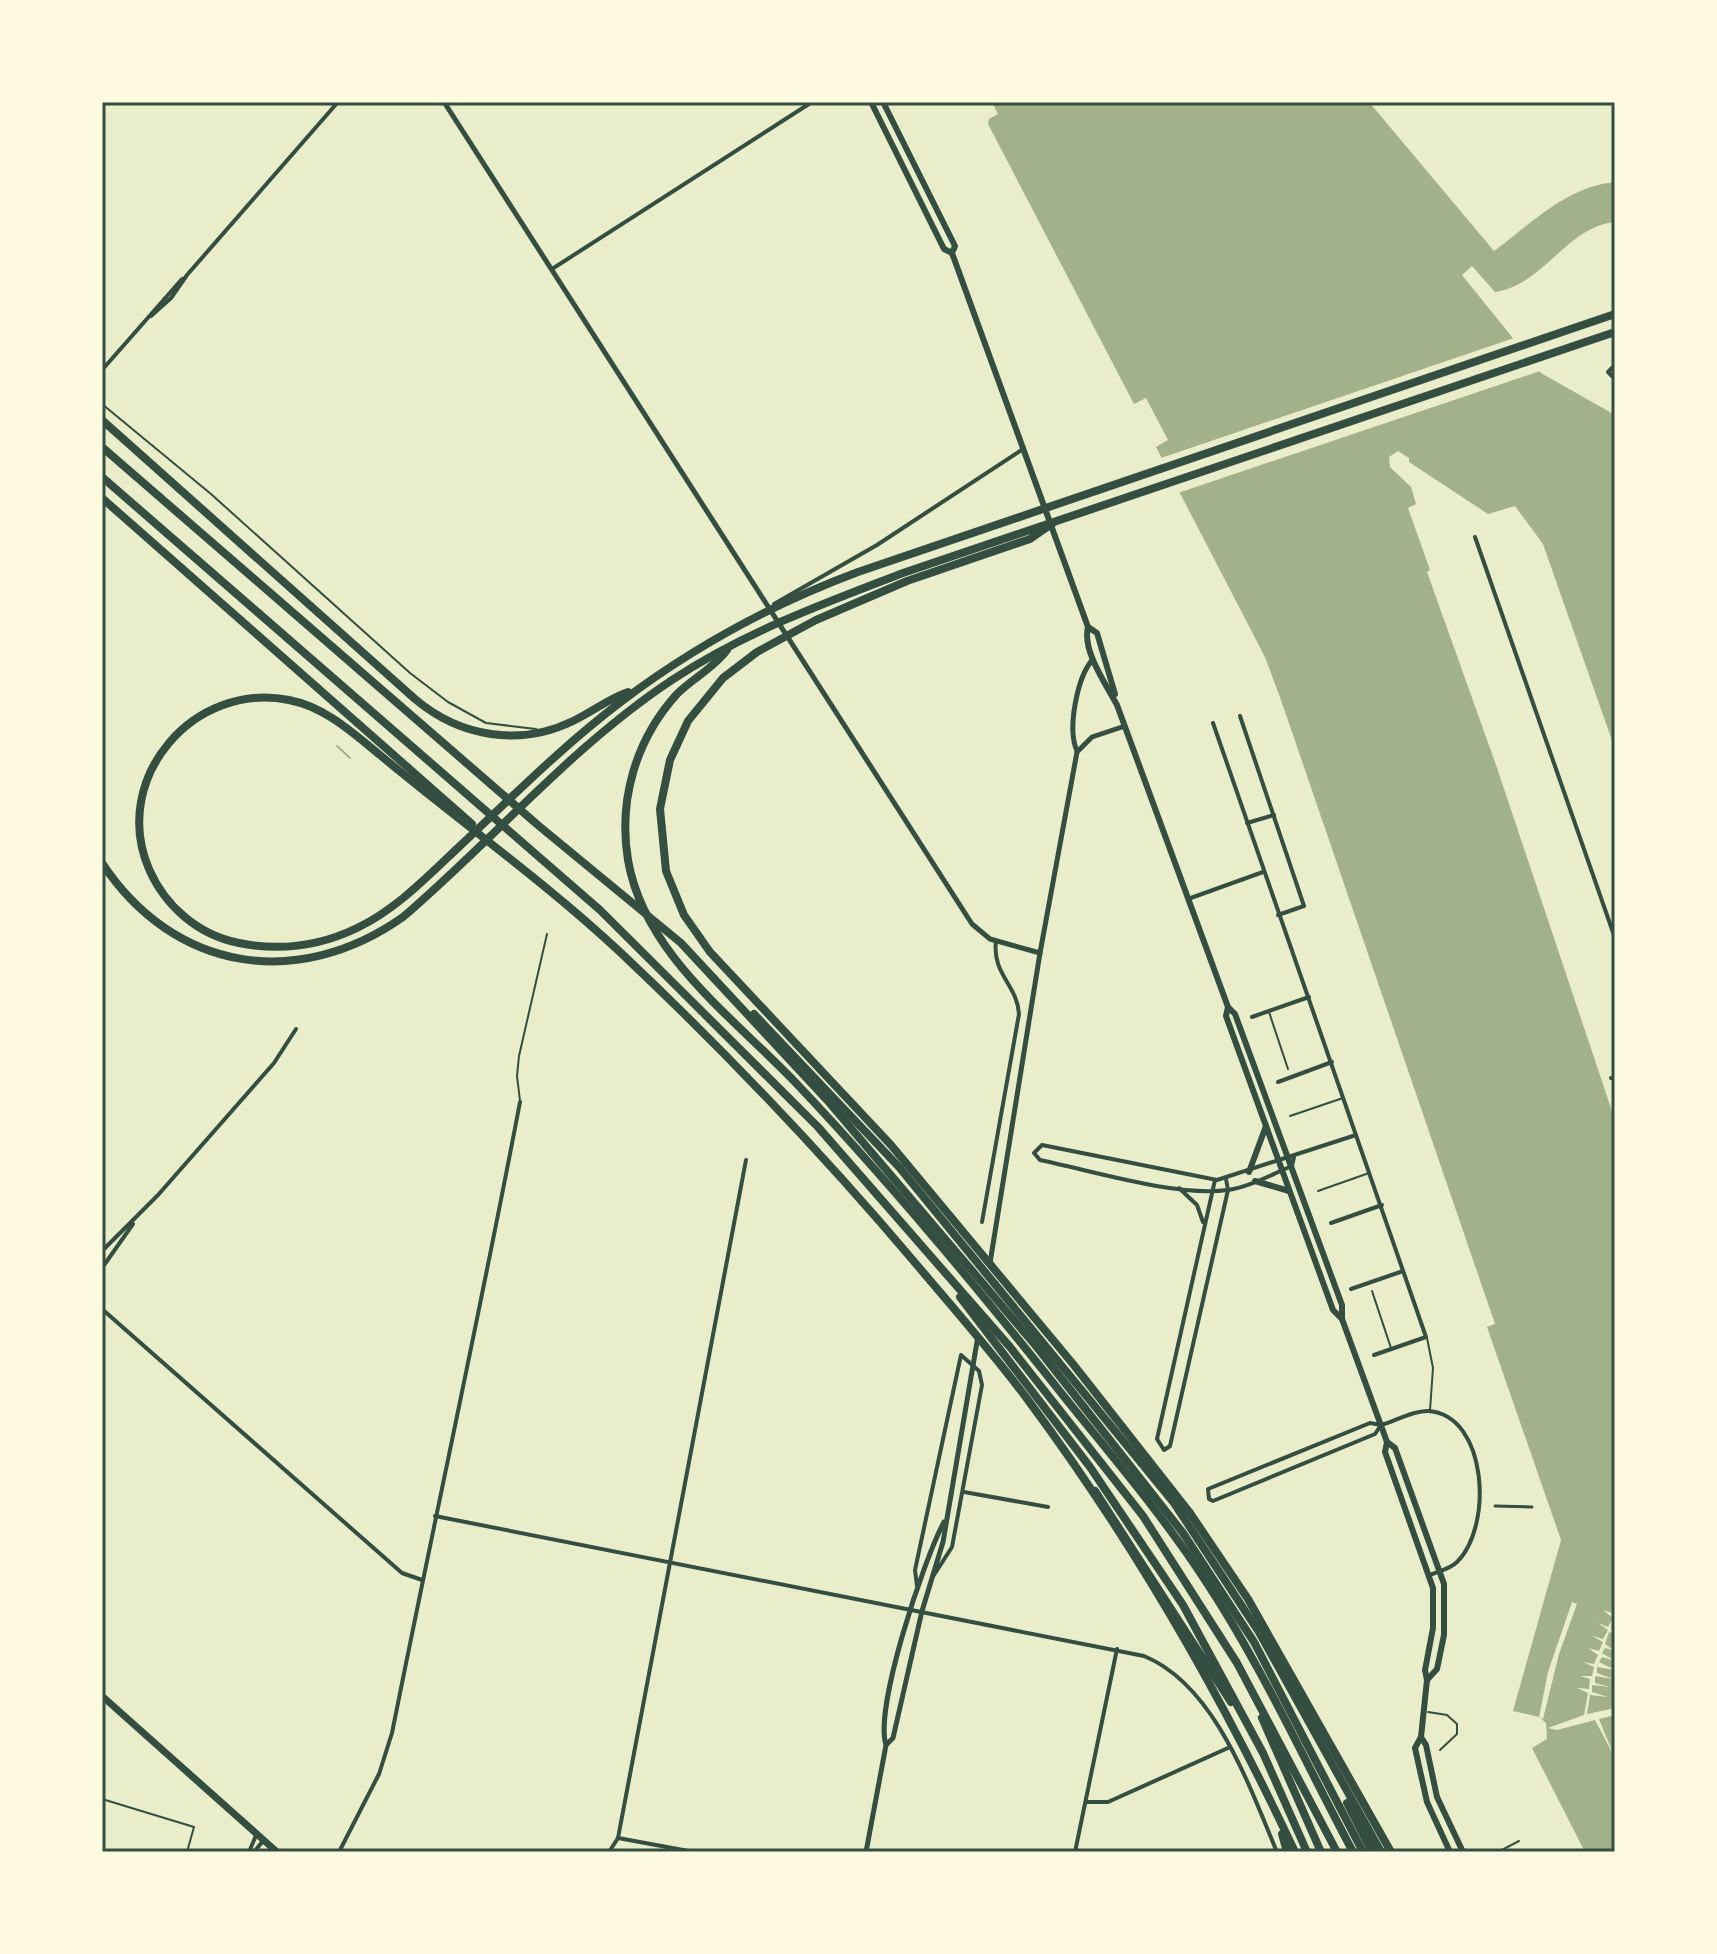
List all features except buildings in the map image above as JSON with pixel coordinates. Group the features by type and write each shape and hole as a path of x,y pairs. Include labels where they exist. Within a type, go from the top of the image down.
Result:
{"highway":[{"path":"102,420 436,715 472,730 509,736 537,734 570,723 640,687 717,635 844,578 1615,314"},
{"path":"102,863 139,908 171,933 214,954 249,961 311,959 355,946 391,925 429,893 532,795 625,714 672,680 730,646 890,578 1615,332"},
{"path":"102,426 207,512"},
{"path":"102,447 705,966 783,1041 884,1149 1174,1503 1241,1601 1381,1852"},
{"path":"102,477 650,956 818,1127 1000,1336 1125,1492 1190,1584 1237,1663 1337,1852"},
{"path":"102,498 370,731 514,863"},
{"path":"1053,523 1030,539 907,581 816,620 747,659 705,696 682,732 670,760 660,829 666,871 677,901 700,940 891,1145 1064,1354 1190,1513 1248,1599 1391,1852"},
{"path":"730,646 719,661 677,695 647,737 629,790 626,840 637,895 663,943 852,1142 1004,1322 1177,1540 1251,1657 1353,1852"},
{"path":"616,700 521,788 470,836 424,880 371,921 337,936 284,947 222,939 206,932 176,909 149,870 139,836 138,815 147,776 169,740 202,714 227,703 255,697 296,701 336,720 514,863 618,951 820,1155 996,1357 1126,1536 1263,1753"},
{"path":"705,966 872,1151 1036,1346 1183,1533 1254,1642 1363,1852"},
{"path":"944,1273 1127,1519 1199,1632 1263,1753 1307,1852"},
{"path":"1070,1459 1184,1641 1295,1852"},
{"path":"1237,1663 1321,1852"},
{"path":"1327,1758 1372,1852"},
{"path":"1275,1811 1287,1852"}],"main road":[{"path":"871,102 944,249 952,253"},
{"path":"883,102 955,246 952,253 1088,627 1086,636 1117,705 1228,1007 1235,1014 1291,1157 1342,1305 1342,1319 1387,1442 1385,1452 1430,1575 1435,1613 1425,1670 1427,1680 1421,1737 1415,1748 1422,1785 1450,1852"},
{"path":"1088,627 1097,633 1117,705"},
{"path":"1228,1007 1226,1016 1278,1161 1333,1310 1342,1319"},
{"path":"1249,1172 1266,1126"},
{"path":"1255,1181 1289,1191"},
{"path":"1387,1442 1395,1448 1440,1571 1447,1618 1437,1669 1427,1680"},
{"path":"102,1696 277,1852"},
{"path":"1421,1737 1426,1745 1437,1797 1463,1852"},
{"path":"266,1841 284,1852"}],"street":[{"path":"102,370 165,304 338,102"},
{"path":"444,102 972,924 981,934 996,941 1040,953"},
{"path":"552,269 812,102"},
{"path":"1615,365 1608,372 1615,379"},
{"path":"769,607 877,545 1023,449"},
{"path":"1475,537 1615,938"},
{"path":"886,1745 893,1738 922,1611 943,1542 944,1521 1011,1140 1040,953 1077,752 1072,730 1087,665 1094,658"},
{"path":"1240,716 1304,906 1278,915"},
{"path":"1213,723 1426,1337 1374,1355"},
{"path":"1077,752 1092,737 1125,726"},
{"path":"1247,823 1274,815"},
{"path":"1188,899 1263,872"},
{"path":"982,1222 1019,1014 1016,999 996,963 996,941"},
{"path":"1252,1017 1309,997"},
{"path":"102,1251 139,1216 274,1063 296,1029"},
{"path":"1278,1082 1332,1062"},
{"path":"341,1852 387,1752 446,1457 460,1416 520,1102"},
{"path":"1292,1166 1228,1190 1215,1191 1178,1188 1040,1160 1034,1152 1038,1146 1043,1146 1215,1180 1249,1172 1356,1135"},
{"path":"609,1852 618,1838 746,1160"},
{"path":"1215,1180 1215,1191 1204,1224 1157,1439 1164,1450 1170,1446 1228,1190 1226,1179"},
{"path":"1178,1188 1197,1205 1204,1224"},
{"path":"1331,1223 1382,1205"},
{"path":"102,1268 139,1216"},
{"path":"1351,1289 1403,1271"},
{"path":"102,1309 402,1573 422,1580"},
{"path":"918,1591 915,1570 959,1355 973,1364 982,1379 951,1551 927,1592"},
{"path":"1381,1425 1375,1434 1213,1501 1209,1499 1208,1489 1371,1422 1381,1425 1430,1411 1462,1433 1475,1457 1481,1506 1473,1536 1458,1561 1430,1575"},
{"path":"1320,1443 1325,1455"},
{"path":"1270,1463 1276,1476"},
{"path":"964,1492 1048,1507"},
{"path":"1495,1506 1532,1507"},
{"path":"435,1516 1117,1649 1157,1661 1186,1683 1205,1705 1277,1852"},
{"path":"866,1852 886,1745 882,1731 891,1685 918,1591 944,1521"},
{"path":"1075,1852 1117,1649"},
{"path":"891,1685 903,1687"},
{"path":"1087,1802 1108,1802 1228,1748"},
{"path":"252,1852 257,1833"},
{"path":"618,1838 694,1852"},
{"path":"252,1852 266,1841"}],"lane":[{"path":"102,404 232,512 410,673 460,711 486,723 509,728 537,729 570,723"},
{"path":"520,1102 517,1076 519,1056 547,934"},
{"path":"1269,1011 1288,1069"},
{"path":"1290,1116 1344,1098"},
{"path":"1318,1191 1370,1172"},
{"path":"1372,1291 1392,1349"},
{"path":"1426,1337 1433,1368 1430,1411"},
{"path":"1423,1711 1447,1715 1457,1724 1457,1734 1440,1750"},
{"path":"102,1799 194,1827 187,1852"},
{"path":"1498,1852 1519,1841"}],"shaded area":[{"path":"992,102 1369,102 1494,251 1565,199 1597,185 1615,182 1615,222 1582,234 1528,279 1495,292 1472,266 1462,275 1541,373 1615,415 1615,749 1543,544 1515,506 1488,514 1409,462 1409,458 1398,451 1389,457 1390,467 1411,487 1416,504 1408,508 1430,570 1427,572 1496,765 1615,1120 1615,1852 1585,1852 1532,1748 1547,1739 1546,1723 1539,1717 1513,1711 1561,1540 1487,1327 1495,1324 1281,700 1265,657 1156,447 1168,440 1146,398 1134,404 988,124 989,119 998,114"}],"pier":[{"path":"1517,337 1543,370 1175,494 1158,459"},
{"path":"1572,1602 1577,1604 1559,1654 1543,1719 1539,1717 1548,1672"},
{"path":"1603,1610 1615,1614 1611,1628 1615,1633 1609,1632 1605,1644 1615,1651 1605,1648 1602,1653 1615,1661 1602,1657 1599,1662 1615,1670 1597,1667 1597,1673 1613,1679 1595,1676 1595,1683 1610,1687 1592,1685 1592,1692 1608,1697 1590,1695 1587,1714 1615,1708 1615,1715 1599,1719 1615,1758 1595,1720 1557,1730 1548,1728 1584,1715 1588,1693 1577,1688 1589,1689 1590,1679 1580,1676 1592,1676 1594,1667 1583,1662 1594,1664 1598,1655 1588,1648 1599,1651 1603,1642 1592,1636 1603,1639 1608,1630 1598,1623 1608,1627 1613,1618"}],"waterway":[{"path":"337,746 350,758"}]}
